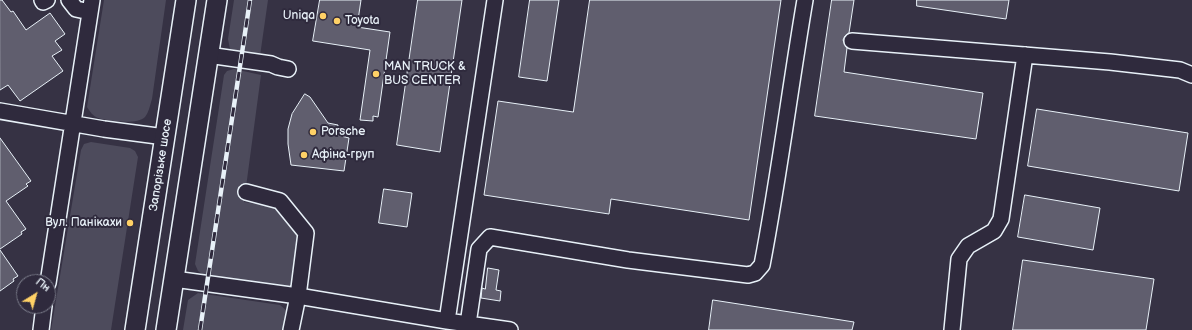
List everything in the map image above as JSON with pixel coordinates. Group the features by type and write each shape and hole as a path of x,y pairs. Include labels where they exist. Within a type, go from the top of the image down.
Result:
{"main road":[{"name":"Запорізьке шосе","path":"135,330 186,0"},
{"path":"166,330 217,0"}],"street":[{"path":"42,0 43,2 47,0"},
{"path":"49,274 74,124 91,6 76,9 69,0"},
{"path":"447,321 495,0"},
{"path":"468,324 479,249 490,237 628,260 748,275 755,273 762,265 777,188 788,98 805,0"},
{"path":"852,41 1025,55 1180,70 1192,75"},
{"path":"208,54 271,64 278,68 288,69"},
{"path":"952,330 959,259 968,246 994,231 1001,219 1025,55"},
{"path":"0,110 74,124 165,137"},
{"path":"246,192 280,201 306,233 292,330"},
{"path":"174,279 298,296 510,330"},
{"path":"40,330 43,314"}],"shaded area":[{"path":"104,0 166,0 152,99 148,113 145,117 136,121 123,122 98,118 90,112 87,107"},
{"path":"234,0 268,0 260,56 230,49 228,39"},
{"path":"234,69 261,75 244,202 287,209 302,226 293,292 205,276 198,271 195,264 224,75 227,71"},
{"path":"91,142 130,148 135,151 138,157 111,330 51,330 54,314 56,314 56,300 81,150 84,144"},
{"path":"198,293 280,305 286,310 287,321 283,330 183,330 188,300"}],"building":[{"path":"0,0 2,0 11,12 13,11 26,30 50,13 65,34 55,41 62,50 52,56 63,71 20,101 8,85 0,90"},
{"path":"320,0 361,0 357,27 390,32 378,117 373,116 373,121 360,120 370,50 313,41"},
{"path":"418,0 462,0 440,152 397,145"},
{"path":"530,0 559,0 547,81 519,77"},
{"path":"590,0 781,0 749,220 611,199 609,214 484,195 498,101 573,112"},
{"path":"832,0 854,0 849,33 843,40 847,48 844,72 983,93 976,139 815,116"},
{"path":"917,0 1009,0 1006,19 917,6"},
{"name":"Porsche","path":"305,94 310,97 328,123 338,125 337,135 349,138 344,171 291,165 288,144 288,129 292,114"},
{"path":"1037,109 1188,133 1179,191 1028,166"},
{"path":"0,138 31,181 26,184 28,186 6,201 26,229 21,232 22,234 0,249"},
{"path":"384,189 412,193 407,227 379,223"},
{"path":"1025,195 1100,208 1093,250 1018,237"},
{"path":"0,250 17,274 16,277 13,279 14,281 0,291"},
{"path":"1023,260 1154,279 1146,330 1013,330"},
{"path":"488,268 499,270 496,290 501,291 500,301 481,298 482,288 485,289"},
{"path":"713,300 854,322 852,330 709,330"}],"railway":[{"path":"200,330 250,0"}],"place":[{"name":"Uniqa","path":"323,16"},
{"name":"Toyota","path":"337,21"},
{"name":"MAN TRUCK & BUS CENTER","path":"376,74"},
{"name":"Porsche","path":"313,132"},
{"name":"Афіна-груп","path":"304,155"},
{"name":"Вул. Панікахи","path":"130,223"}]}
